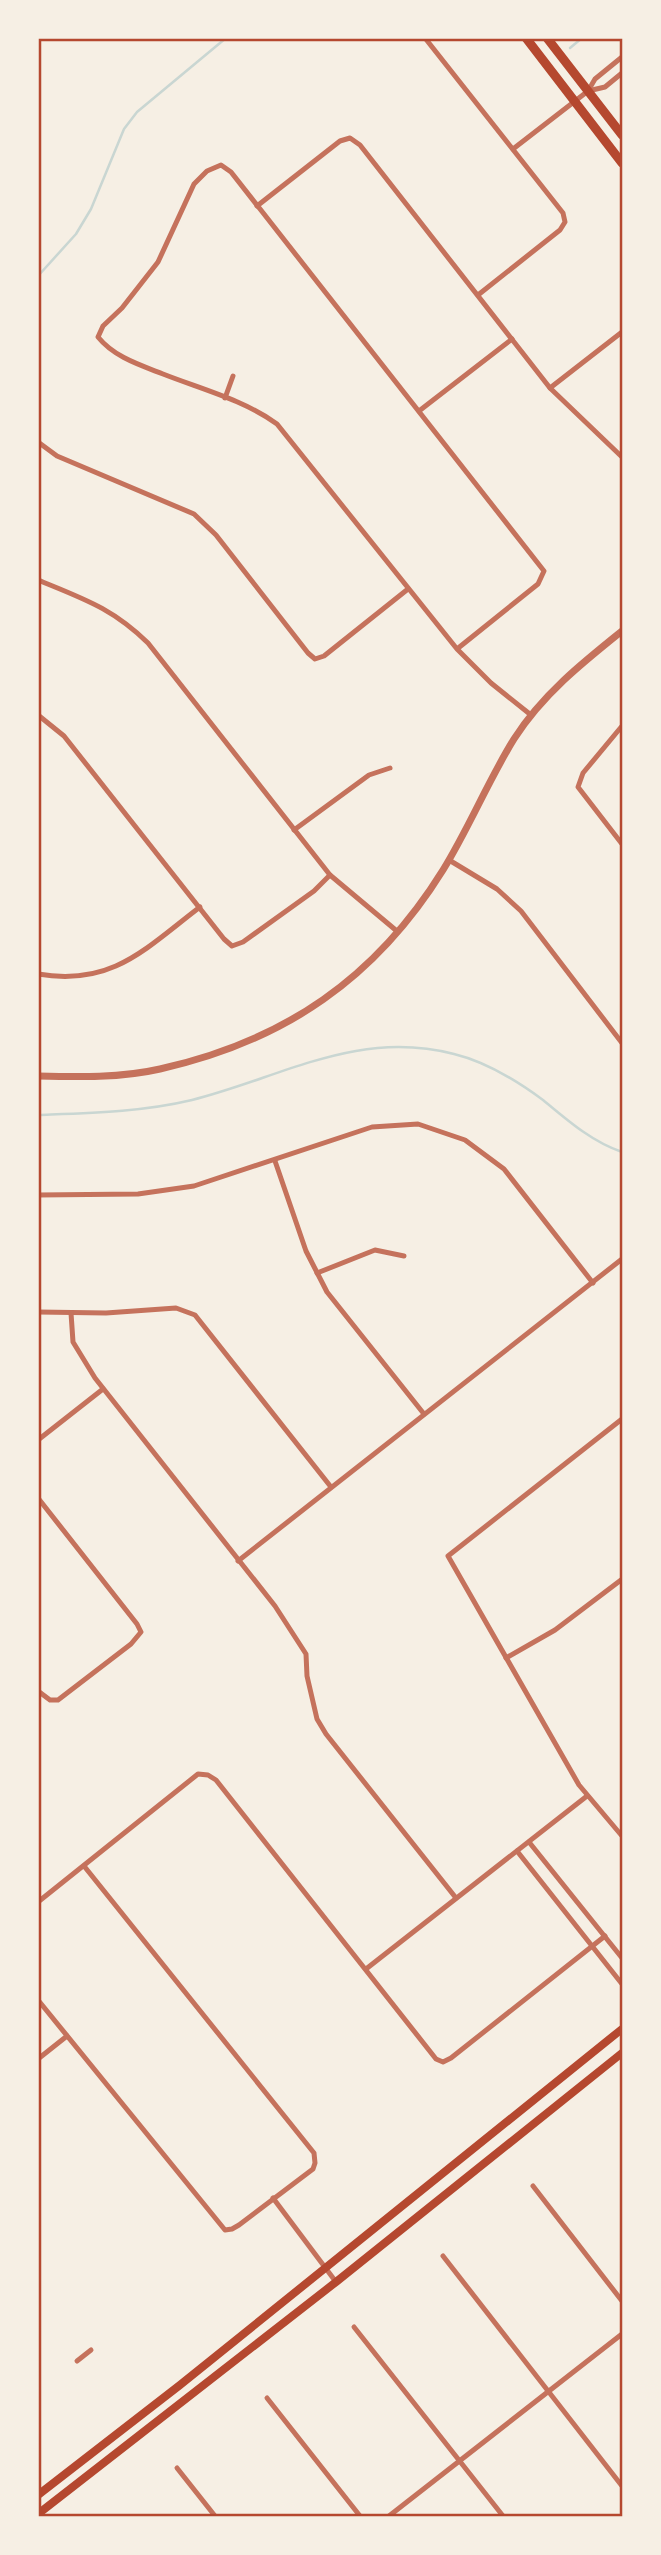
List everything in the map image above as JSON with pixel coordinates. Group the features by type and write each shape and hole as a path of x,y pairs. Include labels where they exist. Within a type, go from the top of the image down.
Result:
{"main road":[{"path":"526,38 622,163"},
{"path":"547,38 622,135"},
{"path":"38,2495 622,2029"},
{"path":"38,2514 336,2282 622,2053"},
{"path":"94,2452 102,2464"}],"street":[{"path":"425,38 563,213 565,222 559,230 478,295"},
{"path":"588,91 595,79 622,57"},
{"path":"513,149 588,91 605,87 622,73"},
{"path":"257,206 340,142 350,138 360,145 550,388 622,457"},
{"path":"457,649 538,584 544,571 231,172 221,165 207,171 194,184 159,262 122,308 103,326 98,337 105,346 136,364 258,412 286,433 457,649 491,683 531,715"},
{"path":"550,388 622,332"},
{"path":"419,411 512,339"},
{"path":"225,398 233,376"},
{"path":"38,442 57,456 194,514 216,535 307,653 315,659 324,656 408,589"},
{"path":"38,580 101,606 131,626 148,643 330,875 398,933"},
{"path":"38,1076 116,1074 159,1069 230,1049 309,1010 372,962 414,914 449,860 513,740 531,715 564,680 622,631"},
{"path":"38,715 64,736 232,946 243,942 314,891 330,875"},
{"path":"622,726 583,773 578,787 622,844"},
{"path":"294,830 369,775 390,768"},
{"path":"449,860 498,890 521,911 622,1043"},
{"path":"38,974 77,975 113,969 139,954 200,907"},
{"path":"38,1195 138,1194 194,1186 372,1126 418,1124 465,1140 504,1169 593,1283"},
{"path":"275,1160 306,1251 327,1292 424,1414"},
{"path":"317,1273 375,1250 404,1256"},
{"path":"237,1561 622,1259"},
{"path":"38,1312 106,1313 176,1308 195,1315 331,1487"},
{"path":"71,1313 73,1342 103,1389 275,1606 306,1654 307,1676 317,1719 326,1734 456,1898"},
{"path":"38,1440 103,1389"},
{"path":"622,1419 448,1556 579,1785 622,1836"},
{"path":"38,1498 138,1624 141,1632 131,1644 58,1700 50,1700 38,1690"},
{"path":"506,1658 555,1630 622,1581"},
{"path":"38,1902 198,1774 208,1775 216,1780 436,2059 443,2062 605,1936"},
{"path":"366,1969 587,1796"},
{"path":"529,1842 622,1958"},
{"path":"517,1851 622,1984"},
{"path":"38,2000 225,2230 232,2230 313,2169 314,2154 84,1866"},
{"path":"38,2059 67,2036"},
{"path":"533,2186 622,2301"},
{"path":"273,2199 336,2282"},
{"path":"443,2256 622,2486"},
{"path":"354,2327 503,2516"},
{"path":"389,2516 622,2334"},
{"path":"77,2361 91,2350"},
{"path":"267,2398 360,2516"},
{"path":"177,2468 215,2516"}],"waterway":[{"path":"38,276 76,234 91,209 124,129 137,112 226,38"},
{"path":"570,48 582,38"},
{"path":"38,1115 116,1111 173,1104 321,1059 385,1047 419,1048 466,1057 501,1072 590,1136 622,1152"}]}
